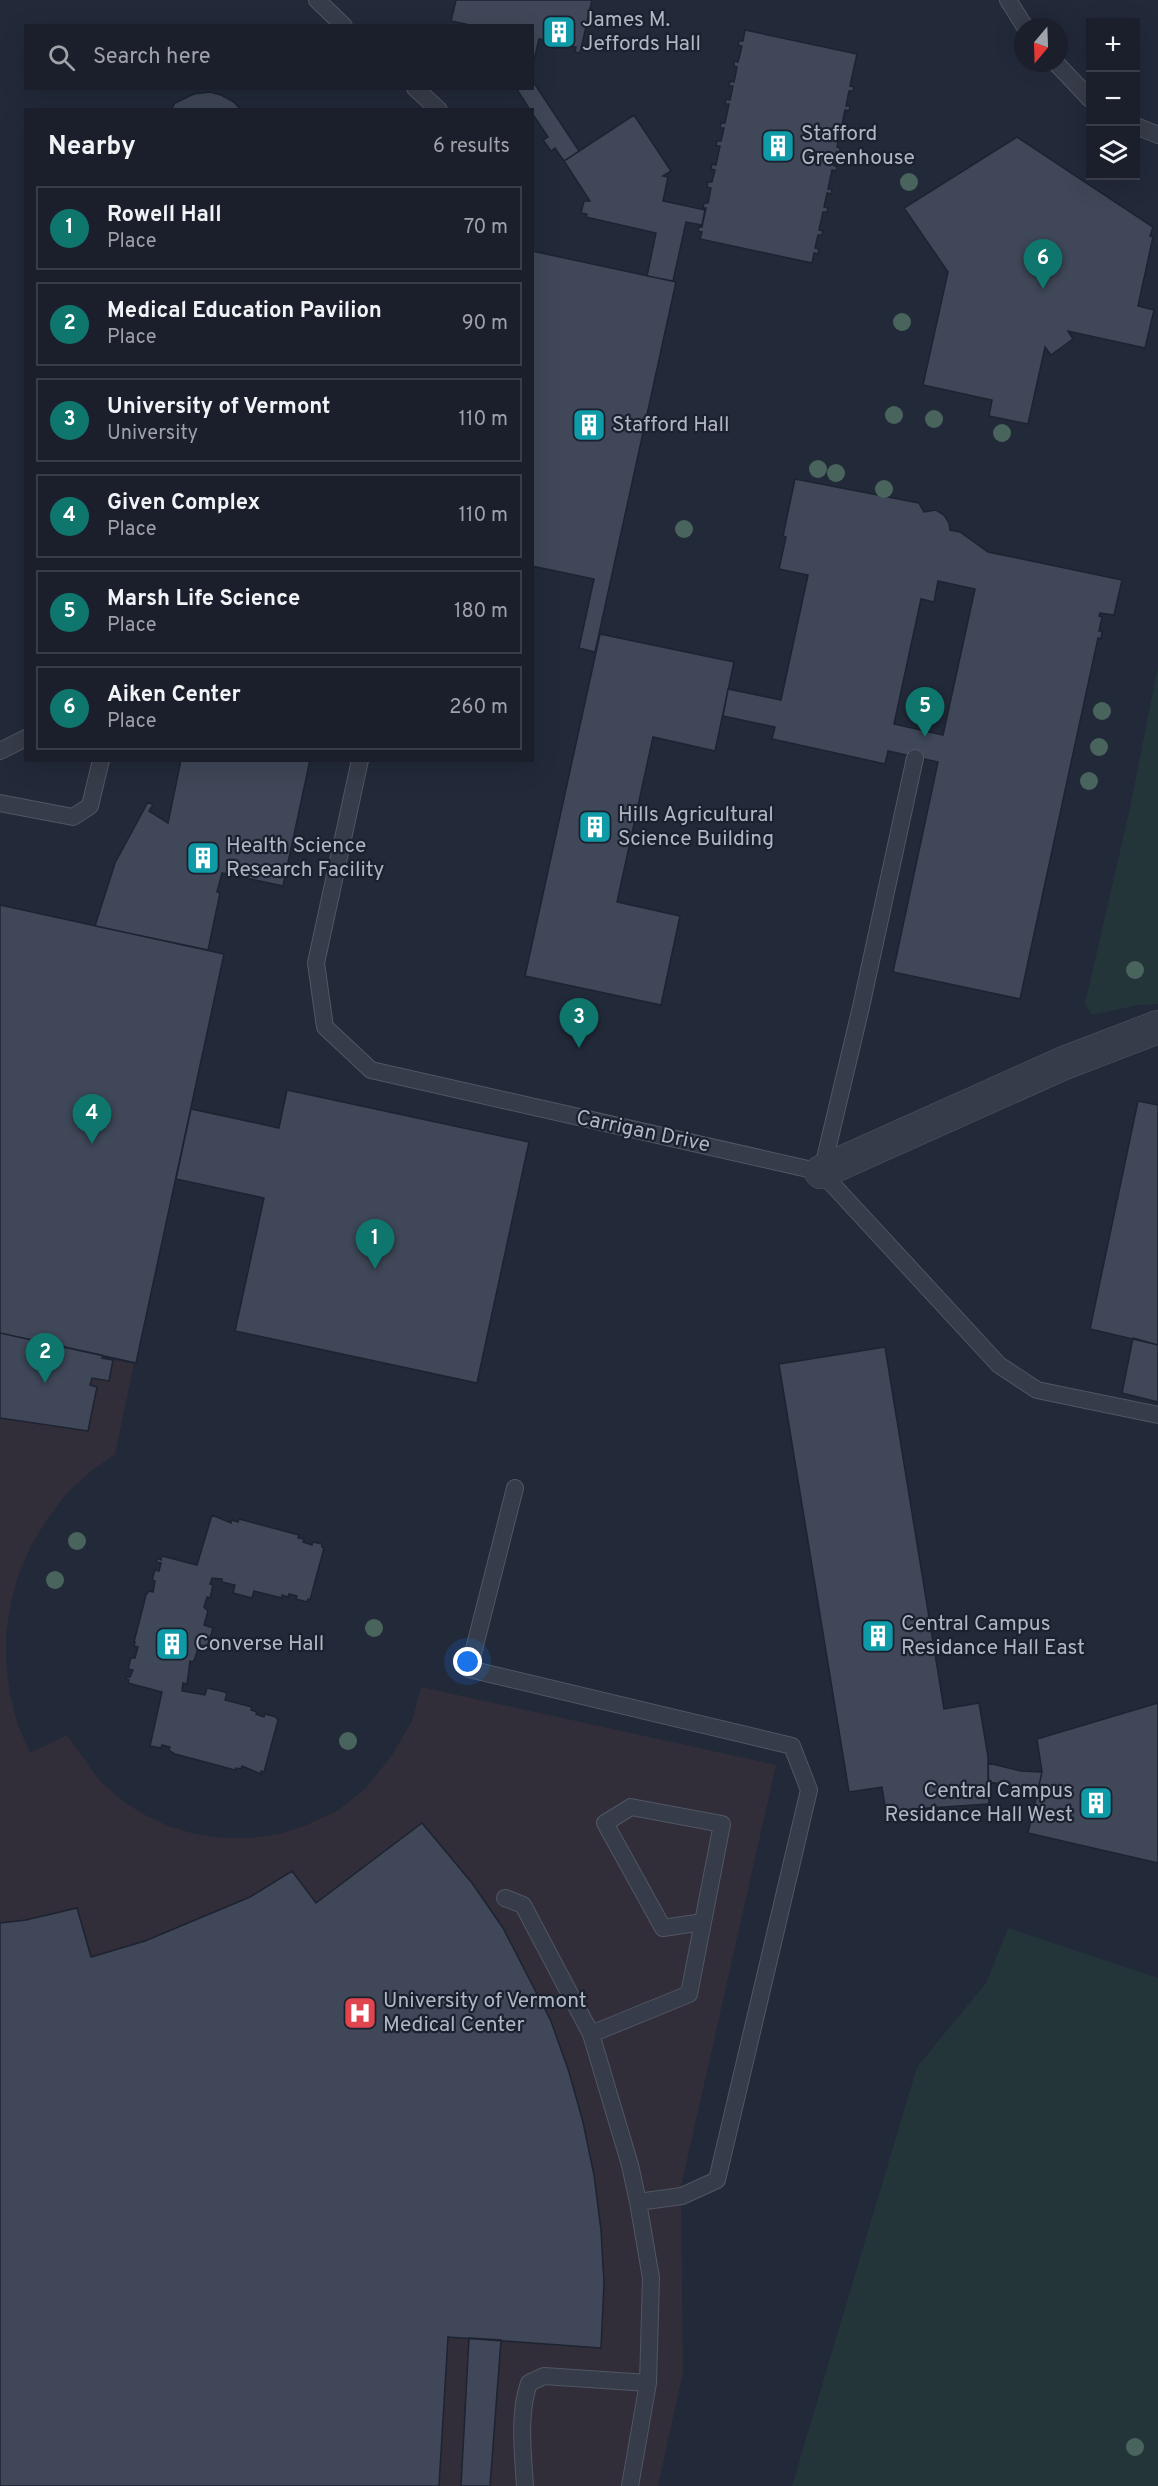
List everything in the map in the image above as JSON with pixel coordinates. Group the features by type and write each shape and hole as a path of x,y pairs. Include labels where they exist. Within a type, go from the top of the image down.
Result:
{"street":[{"path":"821,1172 1064,1063 1158,1027"}],"lane":[{"path":"317,0 342,24"},
{"path":"1008,0 1019,18"},
{"path":"1064,72 1086,95"},
{"path":"417,90 437,108"},
{"path":"1140,128 1158,135"},
{"path":"0,751 24,739"},
{"path":"915,758 861,1007 821,1172 999,1365 1036,1390 1158,1415"},
{"path":"0,803 73,817 90,806 101,762"},
{"name":"Carrigan Drive","path":"360,762 316,963 325,1027 371,1070 821,1172"},
{"path":"515,1488 469,1669 792,1746 809,1790 717,2180 682,2196 638,2202"},
{"path":"591,2034 689,1994 703,1922 722,1824 631,1807 605,1823 663,1928 703,1922"},
{"path":"506,1899 524,1905 591,2034 630,2165 638,2202 651,2278 648,2383 630,2486"},
{"path":"525,2486 522,2442 525,2396 529,2383 544,2376 648,2383"}],"shaded area":[{"path":"1158,666 1158,1004 1138,1005 1092,1015 1085,1004 1130,808"},
{"name":"University of Vermont Medical Center","path":"0,1335 134,1364 115,1454 67,1493 32,1544 19,1572 6,1633 6,1664 10,1695 18,1725 30,1753 67,1735 99,1780 120,1799 168,1826 195,1834 223,1838 251,1838 279,1834 337,1811 365,1789 392,1755 412,1721 421,1687 776,1765 681,2187 683,2372 658,2486 0,2486"},
{"path":"1008,1928 1158,1978 1158,2486 792,2486 917,2067 986,1983"}],"building":[{"name":"James M. Jeffords Hall","path":"456,0 592,0 580,53 575,52 576,47 539,39 534,60 534,24 465,24 451,21"},
{"name":"Stafford Greenhouse","path":"745,30 857,54 850,86 854,87 853,91 849,91 846,106 850,106 849,111 845,110 842,124 846,125 845,130 841,128 837,147 840,148 840,152 836,152 833,165 837,167 836,171 832,170 828,189 832,189 831,194 827,193 824,207 828,208 827,212 823,212 819,230 823,231 822,235 818,235 815,248 819,249 818,254 814,253 812,263 700,239 702,232 698,231 699,226 702,227 706,208 703,208 704,203 708,203 711,188 707,187 708,182 712,182 715,170 711,169 712,164 716,165 720,146 716,146 717,141 721,141 724,128 720,128 721,123 725,123 729,104 725,104 726,99 730,100 733,86 729,86 730,81 734,82 737,67 734,66 734,61 738,62 742,46 738,45 739,41 743,41"},
{"name":"James M. Jeffords Hall","path":"534,83 579,151 564,161 555,148 551,151 543,140 548,137 534,116 534,108 529,108 517,90 534,90"},
{"path":"210,92 221,95 234,102 239,108 172,108 175,103 194,94"},
{"path":"634,115 671,171 663,176 668,177 663,201 705,210 702,225 686,222 673,281 647,276 656,233 586,217 587,214 581,213 584,201 590,201 564,161"},
{"path":"1017,137 1153,227 1150,236 1153,237 1138,306 1154,310 1145,348 1068,331 1073,339 1051,355 1045,347 1028,424 989,416 992,400 923,385 948,272 904,208"},
{"name":"Stafford Hall","path":"534,251 676,282 595,652 579,648 594,579 534,566"},
{"path":"795,479 919,503 924,512 936,510 944,515 950,530 960,532 988,552 1122,580 1114,615 1100,613 1099,616 1102,617 1099,631 1102,631 1101,639 1098,638 1020,999 893,972 938,762 888,751 885,764 772,739 775,727 723,716 728,689 781,700 808,575 779,569 786,537 783,536","holes":["938,581 975,589 943,735 894,724 921,599 934,602"]},
{"name":"Hills Agricultural Science Building","path":"600,634 734,662 715,751 653,737 617,902 680,916 661,1005 525,976"},
{"name":"Health Science Research Facility","path":"181,762 310,762 283,886 222,873 208,950 95,926 115,863 148,802 153,805 149,811 168,823"},
{"path":"0,905 224,954 136,1363 0,1333"},
{"path":"287,1090 529,1142 477,1383 235,1331 264,1198 176,1179 191,1109 279,1128"},
{"path":"1138,1101 1158,1105 1158,1345 1090,1329"},
{"path":"0,1333 102,1355 102,1358 113,1360 109,1381 92,1378 90,1385 97,1387 88,1431 0,1418"},
{"path":"1133,1338 1158,1345 1158,1402 1122,1393"},
{"name":"Central Campus Residance Hall East","path":"885,1347 944,1709 979,1703 988,1757 989,1804 886,1813 882,1787 849,1792 779,1364"},
{"name":"Converse Hall","path":"212,1515 231,1523 232,1520 238,1522 239,1519 299,1535 298,1538 304,1539 303,1542 312,1545 313,1542 322,1544 324,1548 310,1600 308,1599 307,1602 289,1594 288,1597 282,1595 282,1598 254,1591 252,1598 233,1593 235,1585 222,1582 222,1579 212,1578 210,1584 213,1585 210,1598 207,1597 204,1607 208,1611 204,1625 213,1628 207,1647 199,1645 193,1662 190,1661 187,1684 183,1683 182,1691 205,1695 207,1688 221,1691 227,1693 225,1700 252,1707 251,1710 264,1717 265,1714 276,1717 278,1720 264,1772 261,1771 261,1774 242,1766 241,1769 236,1768 235,1770 175,1754 169,1750 170,1747 150,1746 162,1692 128,1683 129,1680 126,1679 130,1677 133,1670 128,1669 131,1658 135,1658 138,1647 134,1646 134,1642 146,1595 149,1591 153,1592 155,1581 152,1580 155,1570 159,1571 161,1563 156,1562 158,1558 161,1560 162,1556 197,1565"},
{"name":"Central Campus Residance Hall West","path":"1158,1703 1158,1863 1028,1833 1042,1772 1037,1739"},
{"path":"988,1763 1021,1771 1042,1772 1038,1789 988,1782"},
{"name":"University of Vermont Medical Center","path":"422,1823 472,1883 503,1928 551,2021 569,2072 583,2122 594,2175 601,2230 604,2283 601,2348 448,2337 439,2486 0,2486 0,1923 26,1920 77,1908 91,1957 145,1941 250,1897 292,1871 316,1903"},
{"path":"469,2338 501,2340 490,2486 461,2486"}],"place":[{"name":"James M. Jeffords Hall","path":"559,32"},
{"name":"Stafford Greenhouse","path":"778,146"},
{"name":"Aiken Center","path":"1043,289"},
{"name":"Stafford Hall","path":"589,425"},
{"name":"Marsh Life Science","path":"925,737"},
{"name":"Hills Agricultural Science Building","path":"595,827"},
{"name":"Health Science Research Facility","path":"203,858"},
{"name":"University of Vermont","path":"579,1048"},
{"name":"Given Complex","path":"92,1144"},
{"name":"Rowell Hall","path":"375,1269"},
{"name":"Medical Education Pavilion","path":"45,1383"},
{"name":"Central Campus Residance Hall East","path":"878,1636"},
{"name":"Converse Hall","path":"172,1644"},
{"name":"Central Campus Residance Hall West","path":"1096,1803"},
{"name":"University of Vermont Medical Center","path":"360,2013"}]}
